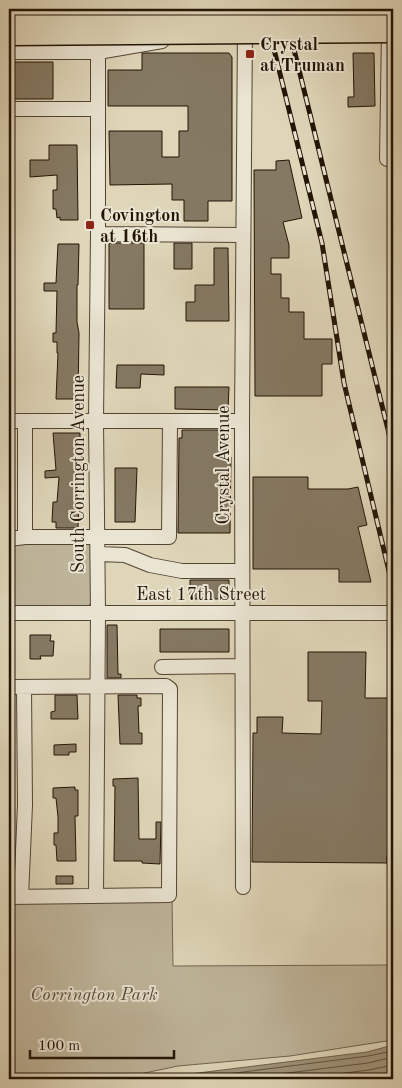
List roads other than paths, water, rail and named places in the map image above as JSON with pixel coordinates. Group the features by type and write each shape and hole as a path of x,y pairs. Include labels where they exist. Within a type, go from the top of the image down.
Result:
{"main road":[{"path":"14,14 392,29"},
{"path":"9,37 392,29"}],"street":[{"path":"14,14 99,12 159,25 185,24 184,9"},
{"path":"318,9 327,27 337,31 392,29 387,159"},
{"name":"Crystal Avenue","path":"185,24 246,23 241,613 243,887"},
{"path":"9,52 98,52 160,41 245,42"},
{"name":"South Corrington Avenue","path":"96,896 98,686 96,421 98,52"},
{"path":"9,109 98,109"},
{"path":"98,234 243,235"},
{"path":"9,421 242,422"},
{"path":"25,421 25,537"},
{"path":"9,539 25,537 169,537 170,422"},
{"path":"98,554 125,555 150,565 182,571 242,570"},
{"name":"East 17th Street","path":"9,613 393,613"},
{"path":"162,667 242,666"},
{"path":"9,687 166,686 170,689 169,895 15,897 25,805 24,687"}],"water":[{"path":"393,1045 393,1078 388,1079 150,1079 367,1052"}],"railway":[{"path":"264,9 322,243 344,383 393,588"},
{"path":"284,9 393,450"}],"place":[{"name":"Crystal at Truman","path":"250,54"},
{"name":"Covington at 16th","path":"90,225"}],"park label":[{"name":"Corrington Park","path":"94,994"}]}
